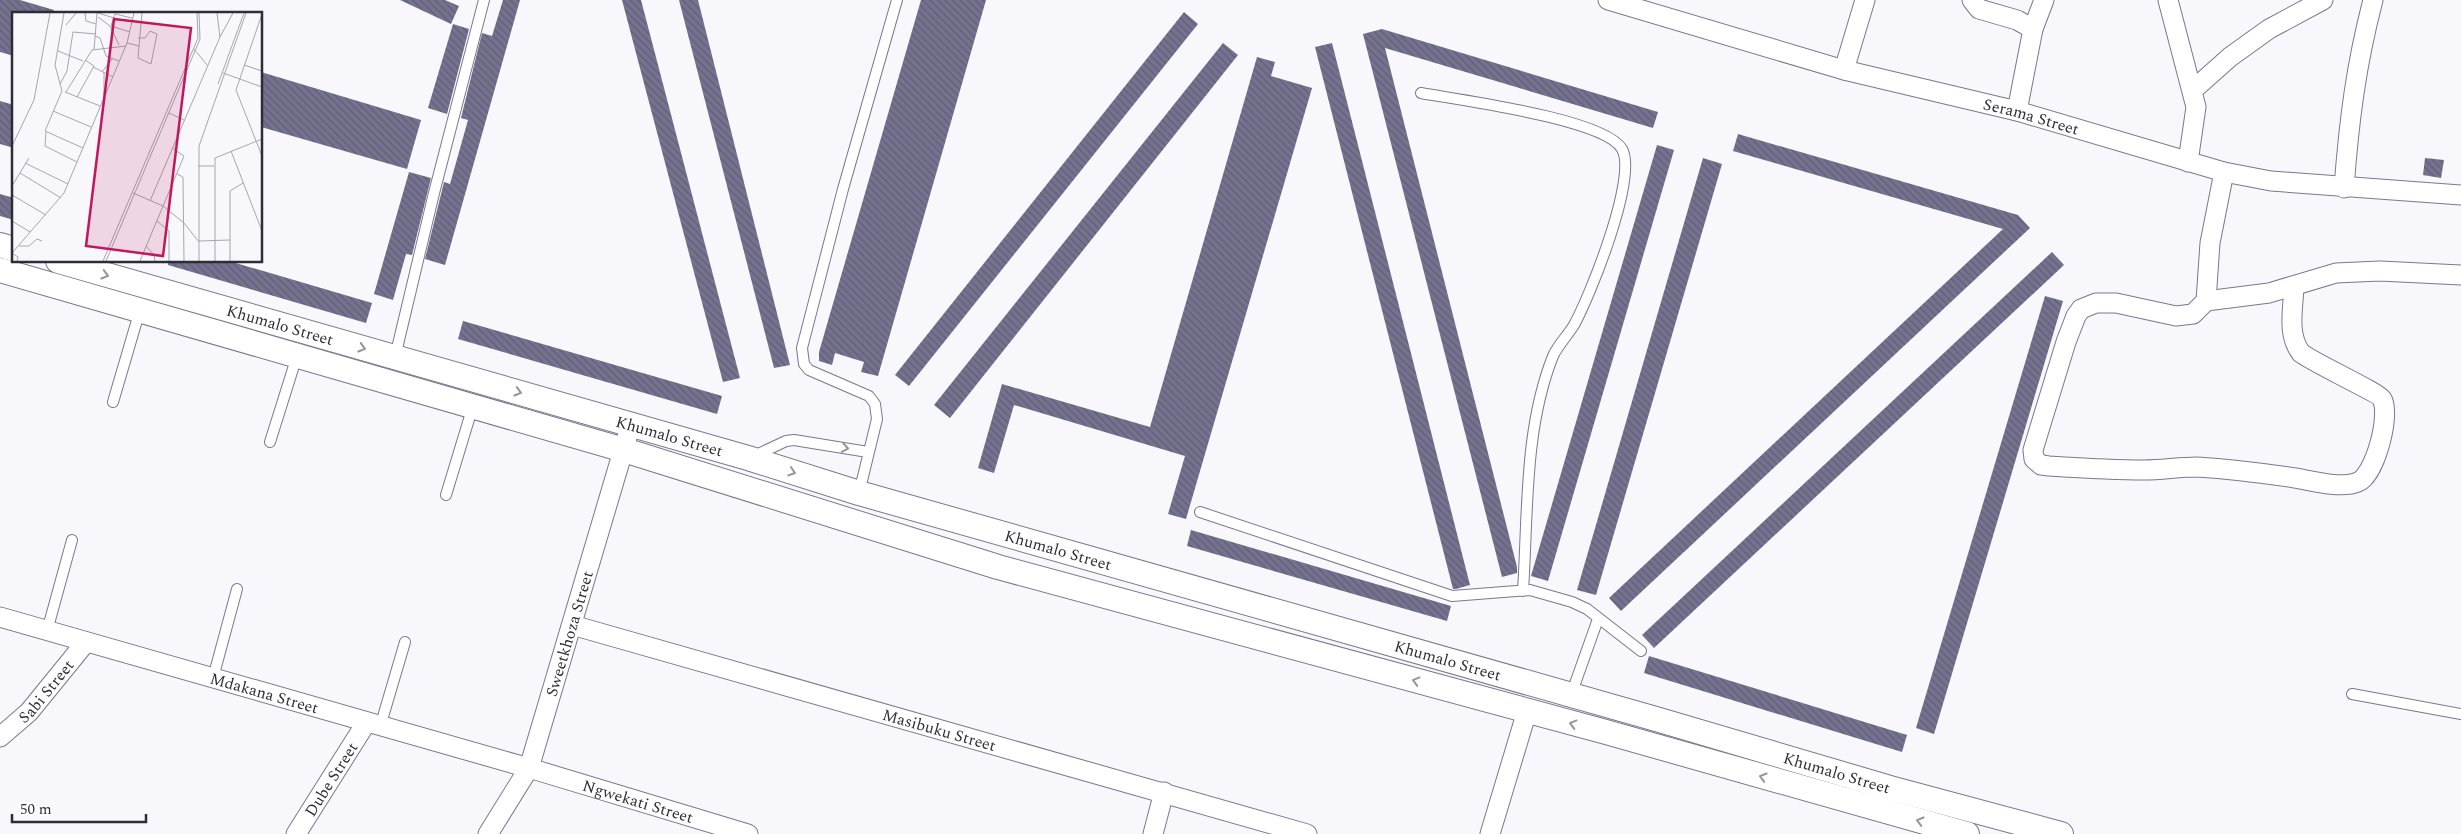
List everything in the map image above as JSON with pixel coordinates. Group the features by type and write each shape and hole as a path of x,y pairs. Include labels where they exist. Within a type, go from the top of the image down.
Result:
{"street":[{"path":"1844,70 1865,0"},
{"path":"1972,0 1979,9 2017,20 2033,28"},
{"path":"2017,111 2033,28 2044,0"},
{"path":"2168,0 2197,116 2188,162"},
{"path":"2192,90 2230,58 2270,29 2323,0"},
{"path":"2344,188 2352,92 2372,0"},
{"name":"Serama Street","path":"1621,2 1844,70 2017,111 2224,172 2271,181 2344,188 2461,195"},
{"path":"2224,172 2210,243 2206,301 2199,310 2186,316 2176,316 2116,303 2096,303 2081,310 2076,316 2066,342 2033,450 2037,462 2050,466 2144,470 2204,468 2330,483 2356,483 2361,481 2370,472 2373,462 2385,421 2384,404 2382,399 2374,392 2352,383 2301,353 2296,346 2292,334 2294,287"},
{"name":"Khumalo Street","path":"62,262 631,424 859,493 1656,719 1881,785 2061,834"},
{"name":"Khumalo Street","path":"0,270 624,450 998,567 1606,732 1967,834"},
{"path":"2206,301 2269,293 2336,273 2380,271 2461,275"},
{"name":"Sweetkhoza Street","path":"488,834 529,768 631,424"},
{"name":"Mdakana Street","path":"0,617 529,768"},
{"name":"Masibuku Street","path":"572,625 1307,834"},
{"name":"Sabi Street","path":"0,737 29,712 86,642"},
{"path":"1490,834 1527,711"},
{"path":"1606,732 1656,719"},
{"name":"Dube Street","path":"296,834 373,725"},
{"name":"Ngwekati Street","path":"529,768 748,834"},
{"path":"1153,834 1164,792"}],"lane":[{"path":"395,357 434,193 484,0"},
{"path":"859,493 877,419 875,404 869,396 809,370 804,364 802,348 843,189 897,0"},
{"path":"1421,93 1570,121 1607,136 1622,148 1627,164 1621,204 1589,292 1574,325 1554,354 1535,417 1523,591"},
{"path":"113,402 140,310"},
{"path":"270,442 297,356"},
{"path":"446,494 473,406"},
{"path":"748,458 786,441 794,440 868,452"},
{"path":"1200,512 1452,596 1530,590 1572,602 1586,609 1641,651"},
{"path":"48,631 72,540"},
{"path":"213,678 237,589"},
{"path":"1571,695 1598,619"},
{"path":"373,725 405,642"},
{"path":"2352,694 2461,714"}],"building":[{"path":"0,0 20,0 54,10 54,12 12,12 12,55 0,52"},
{"path":"400,0 445,0 459,6 451,24"},
{"path":"503,0 520,0 445,265 425,259 444,182 450,184 468,120 461,118 482,33 492,36"},
{"path":"622,0 641,0 740,378 723,382"},
{"path":"679,0 698,0 790,365 774,368"},
{"path":"921,0 986,0 878,376 861,372 864,362 835,353 832,365 819,361 819,352"},
{"path":"1184,12 1198,24 909,386 895,375"},
{"path":"453,24 469,29 447,114 428,108"},
{"path":"1382,29 1658,112 1653,128 1385,48 1517,567 1517,573 1502,577 1363,34"},
{"path":"1223,43 1238,55 950,418 934,405"},
{"path":"1332,43 1470,585 1456,589 1453,589 1315,47"},
{"path":"1257,57 1275,62 1271,76 1312,88 1186,519 1168,514 1185,456 1014,405 994,473 978,468 1002,384 1150,427"},
{"path":"262,72 421,120 407,169 262,127"},
{"path":"0,101 12,104 12,147 0,144"},
{"path":"1738,134 2018,215 2030,228 1621,611 1609,598 2003,229 1733,151"},
{"path":"1657,145 1674,150 1548,581 1531,576"},
{"path":"1703,158 1722,164 1596,595 1577,590"},
{"path":"2425,158 2444,160 2441,178 2423,175"},
{"path":"409,172 431,178 412,255 406,254 393,300 374,294"},
{"path":"0,194 12,197 12,219 0,216"},
{"path":"2052,252 2064,265 1654,648 1642,635"},
{"path":"168,262 232,262 372,303 366,323 168,265"},
{"path":"2045,296 2063,301 1934,734 1916,728"},
{"path":"463,321 722,396 717,414 458,339"},
{"path":"1191,530 1451,606 1447,621 1187,546"},
{"path":"1649,656 1907,735 1902,752 1644,673"}]}
